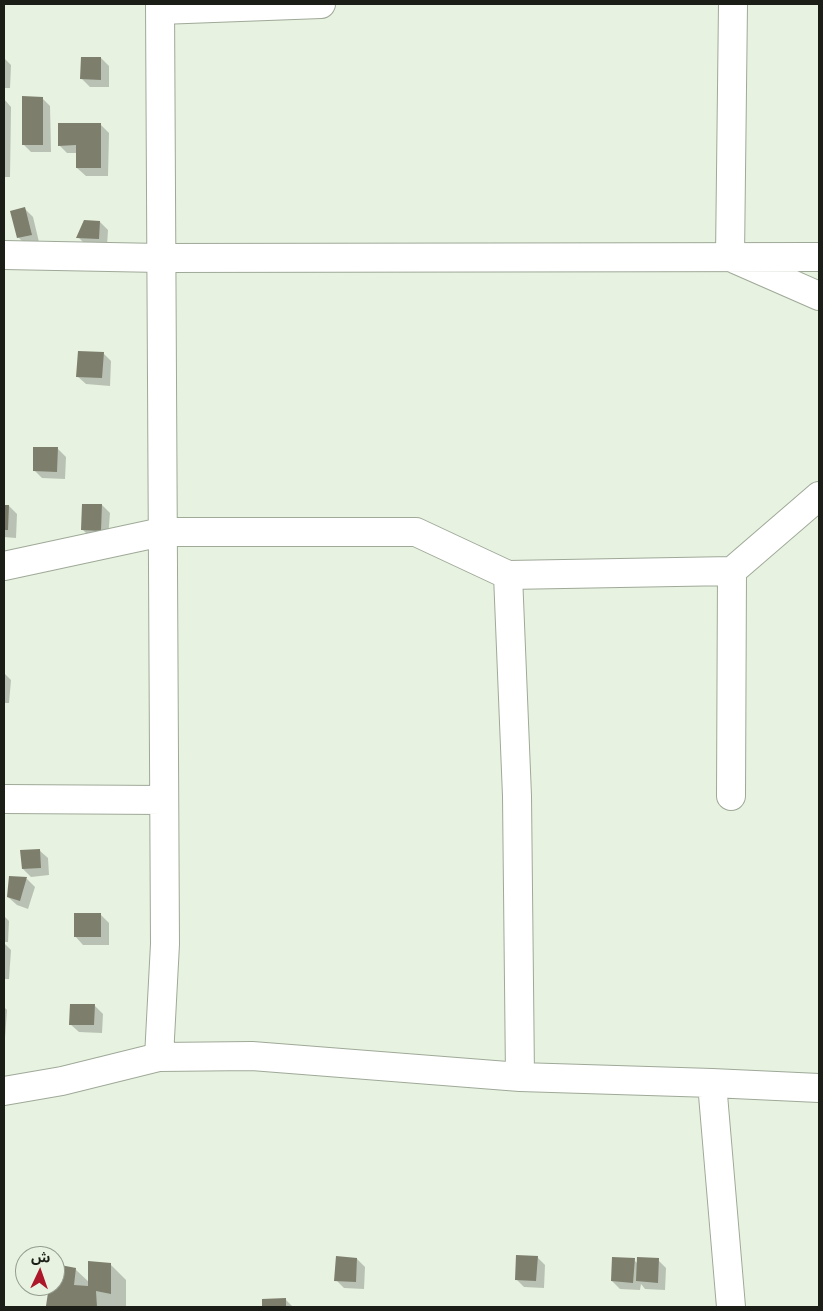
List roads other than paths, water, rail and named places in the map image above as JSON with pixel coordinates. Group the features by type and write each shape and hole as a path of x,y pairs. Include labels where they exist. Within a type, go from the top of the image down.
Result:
{"street":[{"path":"159,1057 165,944 160,7 321,4"},
{"path":"730,258 732,4"},
{"path":"4,255 161,258 819,257"},
{"path":"730,258 819,296"},
{"path":"4,566 162,532 416,532 508,575 732,571 819,496"},
{"path":"731,796 732,571"},
{"path":"508,575 517,796 520,1077"},
{"path":"4,799 163,800"},
{"path":"4,1091 62,1081 159,1057 252,1056 520,1077 819,1088"},
{"path":"712,1083 731,1307"}]}
